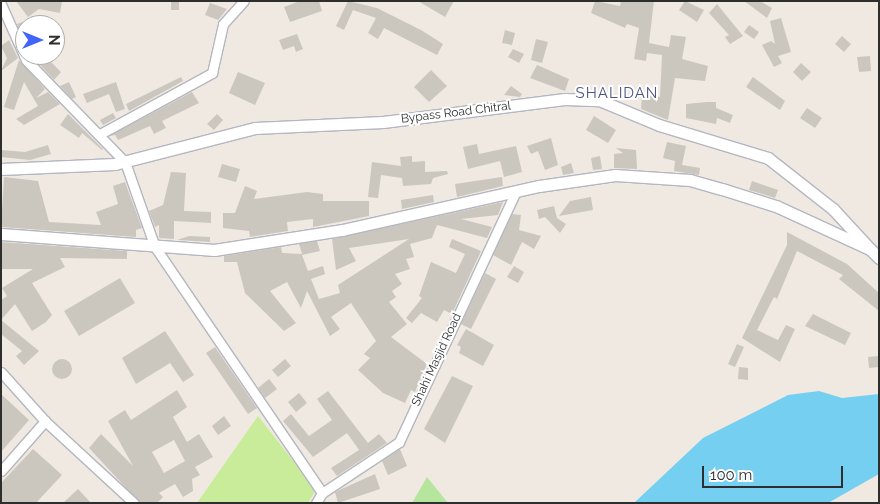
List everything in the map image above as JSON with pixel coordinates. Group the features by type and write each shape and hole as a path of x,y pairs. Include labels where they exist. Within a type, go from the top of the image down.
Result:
{"street":[{"path":"100,134 212,73 223,24 244,1"},
{"path":"1,4 26,60 68,107 100,134 125,162 155,247 322,493"},
{"name":"Bypass Road Chitral","path":"1,169 125,162 255,128 383,122 565,99 599,100 659,125 768,158 833,209 879,258"},
{"path":"1,234 214,250 342,230 514,195 539,186 615,175 690,180 776,206 870,249"},
{"name":"Shahi Masjid Road","path":"316,503 322,493 399,442 514,195"},
{"path":"1,372 45,421 134,503"},
{"path":"1,471 45,421"}],"green space":[{"path":"258,416 316,490 308,503 197,503"},
{"path":"427,477 448,503 412,503"}],"water":[{"path":"819,391 842,398 879,394 879,474 828,503 634,503 703,438 788,395"}],"building":[{"path":"16,1 62,1 60,13 39,9 31,15 26,15"},
{"path":"171,1 179,1 179,10 171,10"},
{"path":"300,1 319,1 322,11 290,22 284,7"},
{"path":"348,1 377,8 421,30 443,44 437,55 384,28 378,39 368,33 376,18 353,10 344,30 336,26"},
{"path":"418,1 454,1 445,17"},
{"path":"595,1 620,6 621,1 654,1 649,43 669,47 671,35 686,37 682,59 708,66 705,81 675,78 668,120 641,109 642,95 660,97 662,55 647,53 646,61 634,59 639,28 627,24 625,28 591,13"},
{"path":"685,1 704,10 697,22 679,10"},
{"path":"744,1 760,1 772,8 767,18"},
{"path":"210,3 227,9 218,20 205,15"},
{"path":"717,4 743,36 730,44 725,37 729,35 709,13"},
{"path":"781,18 791,52 778,56 782,63 774,67 762,45 771,41 775,44 770,21"},
{"path":"749,25 759,32 754,39 744,32"},
{"path":"505,30 515,33 512,45 502,43"},
{"path":"297,34 303,49 296,52 294,46 283,50 279,40"},
{"path":"842,36 851,44 844,52 835,44"},
{"path":"536,39 548,42 542,63 531,60"},
{"path":"9,40 15,52 15,60 1,71 7,58 1,46"},
{"path":"513,49 524,54 519,63 508,57"},
{"path":"870,56 871,71 859,72 857,57"},
{"path":"801,63 811,72 802,81 793,72"},
{"path":"17,65 23,65 45,89 36,98 48,92 60,104 24,125 16,119 38,106 24,82 14,110 4,107"},
{"path":"40,65 54,65 61,72 54,80"},
{"path":"537,65 569,79 565,91 530,78"},
{"path":"431,70 447,86 429,102 414,87"},
{"path":"238,72 265,83 255,105 229,93"},
{"path":"181,77 183,81 129,111 126,104"},
{"path":"753,77 785,101 780,110 746,87"},
{"path":"69,82 76,97 72,99 60,86"},
{"path":"116,82 125,109 116,112 109,94 87,103 83,94"},
{"path":"511,86 522,94 520,97 504,95"},
{"path":"192,92 199,103 162,121 166,128 154,134 150,126 118,140 115,135 109,136"},
{"path":"716,102 716,108 733,115 730,123 717,118 716,124 686,118 686,104"},
{"path":"807,108 822,118 815,128 800,118"},
{"path":"113,113 116,118 103,125 100,120"},
{"path":"68,114 102,150 82,133 79,138 60,125"},
{"path":"217,114 223,120 214,130 207,124"},
{"path":"594,116 616,130 608,143 586,130"},
{"path":"551,138 558,165 545,170 538,151 531,154 527,146"},
{"path":"667,142 686,146 682,165 700,168 699,175 674,171 675,161 663,158"},
{"path":"477,144 479,154 516,146 522,172 504,177 500,161 468,169 463,147"},
{"path":"48,145 51,154 30,160 1,157 1,150 25,152"},
{"path":"616,148 636,150 637,169 614,168 614,154 623,153"},
{"path":"412,156 412,162 425,161 425,172 447,171 448,174 433,178 431,184 403,186 402,178 381,175 378,198 368,197 372,162 401,166 400,157"},
{"path":"600,156 602,169 593,170 591,158"},
{"path":"571,163 574,173 563,175 561,167"},
{"path":"222,164 240,169 236,182 218,177"},
{"path":"171,172 186,173 184,211 211,212 211,223 174,221 174,239 159,238 159,225 155,227 149,211 163,205"},
{"path":"4,177 38,181 49,222 101,225 96,212 118,204 113,186 125,182 142,228 136,230 136,237 1,227"},
{"path":"502,177 503,186 457,197 455,184"},
{"path":"752,181 778,190 775,198 749,190"},
{"path":"245,186 257,191 254,199 307,192 323,194 323,201 369,201 369,216 313,227 313,219 287,222 288,231 250,237 249,231 223,228 223,213 235,213"},
{"path":"433,195 434,202 402,209 401,200"},
{"path":"591,197 593,210 559,216 570,201"},
{"path":"503,202 498,215 461,219 492,227 487,238 437,225 432,238 410,244 414,257 406,259 410,269 395,274 402,284 392,291 396,297 389,302 407,324 391,337 427,364 415,392 411,390 405,403 383,393 358,370 370,358 364,354 376,341 351,303 331,317 340,329 330,336 307,291 301,308 287,282 270,291 296,323 284,331 245,293 237,262 224,262 224,256 281,247 282,253 302,254 299,244 317,241 320,251 302,255 308,271 323,266 325,274 311,279 319,299 340,293 338,285 409,239 349,248 356,261 336,270 332,239"},
{"path":"554,206 557,218 566,224 560,233 545,217 539,219 537,210"},
{"path":"512,214 521,215 519,230 541,236 534,249 522,242 511,265 493,255"},
{"path":"787,232 847,264 879,293 879,311 839,279 843,275 797,251 777,299 774,297 757,330 778,340 786,325 795,329 780,362 742,338 787,245"},
{"path":"189,236 210,237 210,242 177,240"},
{"path":"452,239 481,251 452,314 444,310 437,322 421,313 412,323 406,318 422,298 419,296 431,262 456,273 465,254 449,247"},
{"path":"1,242 127,251 127,259 60,258 65,267 32,283 52,315 46,322 32,331 15,304 1,320 1,300 7,296 2,288 33,269 1,269"},
{"path":"514,266 524,272 518,283 507,277"},
{"path":"485,273 496,279 471,329 461,324"},
{"path":"120,278 135,303 79,336 64,311"},
{"path":"813,314 851,333 845,345 805,326"},
{"path":"1,320 39,351 24,365 16,356 22,351 1,334"},
{"path":"466,329 494,345 483,366 459,353 461,347 457,345"},
{"path":"165,331 194,375 183,382 170,363 136,384 122,358"},
{"path":"737,344 744,347 735,367 728,364"},
{"path":"215,347 257,408 248,414 206,353"},
{"path":"879,356 879,367 869,368 868,357"},
{"path":"58,359 66,359 72,365 72,373 66,379 58,379 52,373 52,365"},
{"path":"285,359 291,366 278,377 272,370"},
{"path":"739,367 748,368 748,380 738,379"},
{"path":"452,376 473,386 445,443 424,429"},
{"path":"269,379 277,389 265,398 258,388"},
{"path":"177,390 187,407 173,417 187,442 199,434 213,457 195,467 200,475 192,479 193,491 183,497 175,484 159,493 163,497 157,503 140,503 89,448 101,434 133,466 108,421 125,410 131,420","holes":["174,440 185,461 164,473 152,452"]},
{"path":"328,391 368,443 379,434 387,443 337,476 331,468 359,450 347,433 313,457 283,421 291,414 309,436 332,420 317,399"},
{"path":"299,393 307,403 296,412 288,402"},
{"path":"1,394 29,420 1,452"},
{"path":"224,416 231,426 218,435 212,426"},
{"path":"33,449 62,475 36,503 1,503 1,483"},
{"path":"400,449 407,466 388,475 382,461"},
{"path":"375,474 380,489 338,503 335,492"},
{"path":"78,489 91,503 63,503"}],"district":[{"name":"SHALIDAN","path":"617,94"}]}
